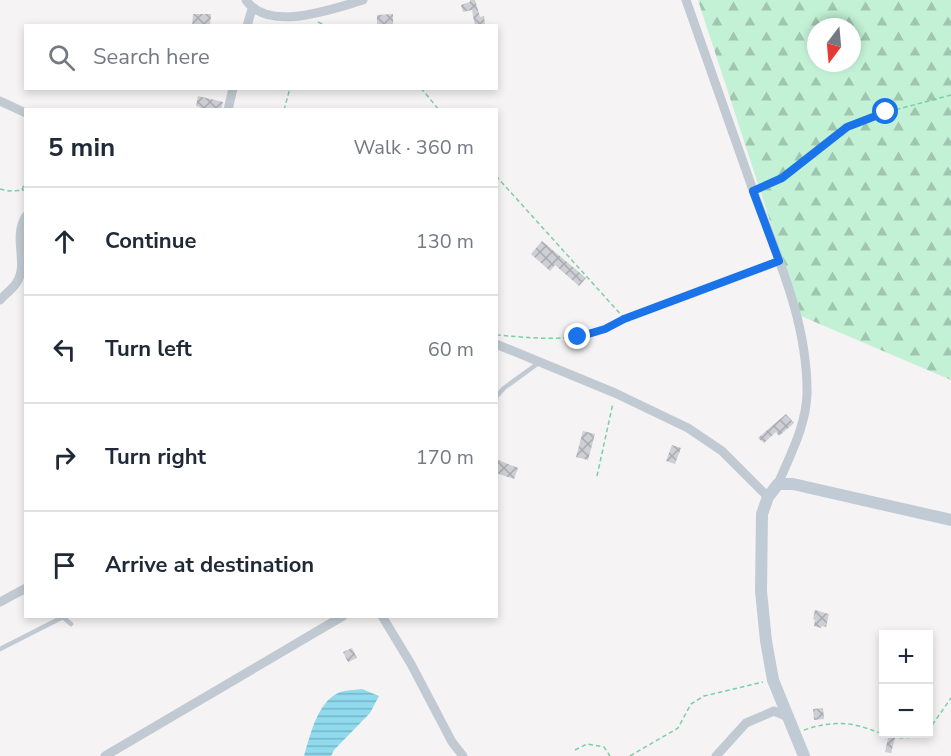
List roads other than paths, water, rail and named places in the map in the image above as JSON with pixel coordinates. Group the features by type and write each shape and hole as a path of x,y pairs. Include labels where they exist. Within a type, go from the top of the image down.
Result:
{"street":[{"path":"246,0 252,9 266,14 303,17 363,0"},
{"path":"686,0 779,261 798,320 806,367 807,396 804,421 778,484 768,497 762,514 761,591 773,680 804,756"},
{"path":"248,24 252,9"},
{"path":"228,108 233,90"},
{"path":"0,101 24,112"},
{"path":"0,300 17,283 21,273 20,225 24,219"},
{"path":"498,345 615,393 688,428 737,464 768,497"},
{"path":"778,484 815,488 951,520"},
{"path":"0,602 24,589"},
{"path":"105,756 340,618"},
{"path":"383,618 411,664 452,742 463,756"},
{"path":"716,756 746,723 774,711 788,717"}],"lane":[{"path":"498,394 504,387 540,362"},
{"path":"0,649 61,618"},
{"path":"64,618 71,624"}],"water":[{"path":"362,689 379,696 370,713 334,750 331,756 304,756 315,721 325,704 338,693"}]}
